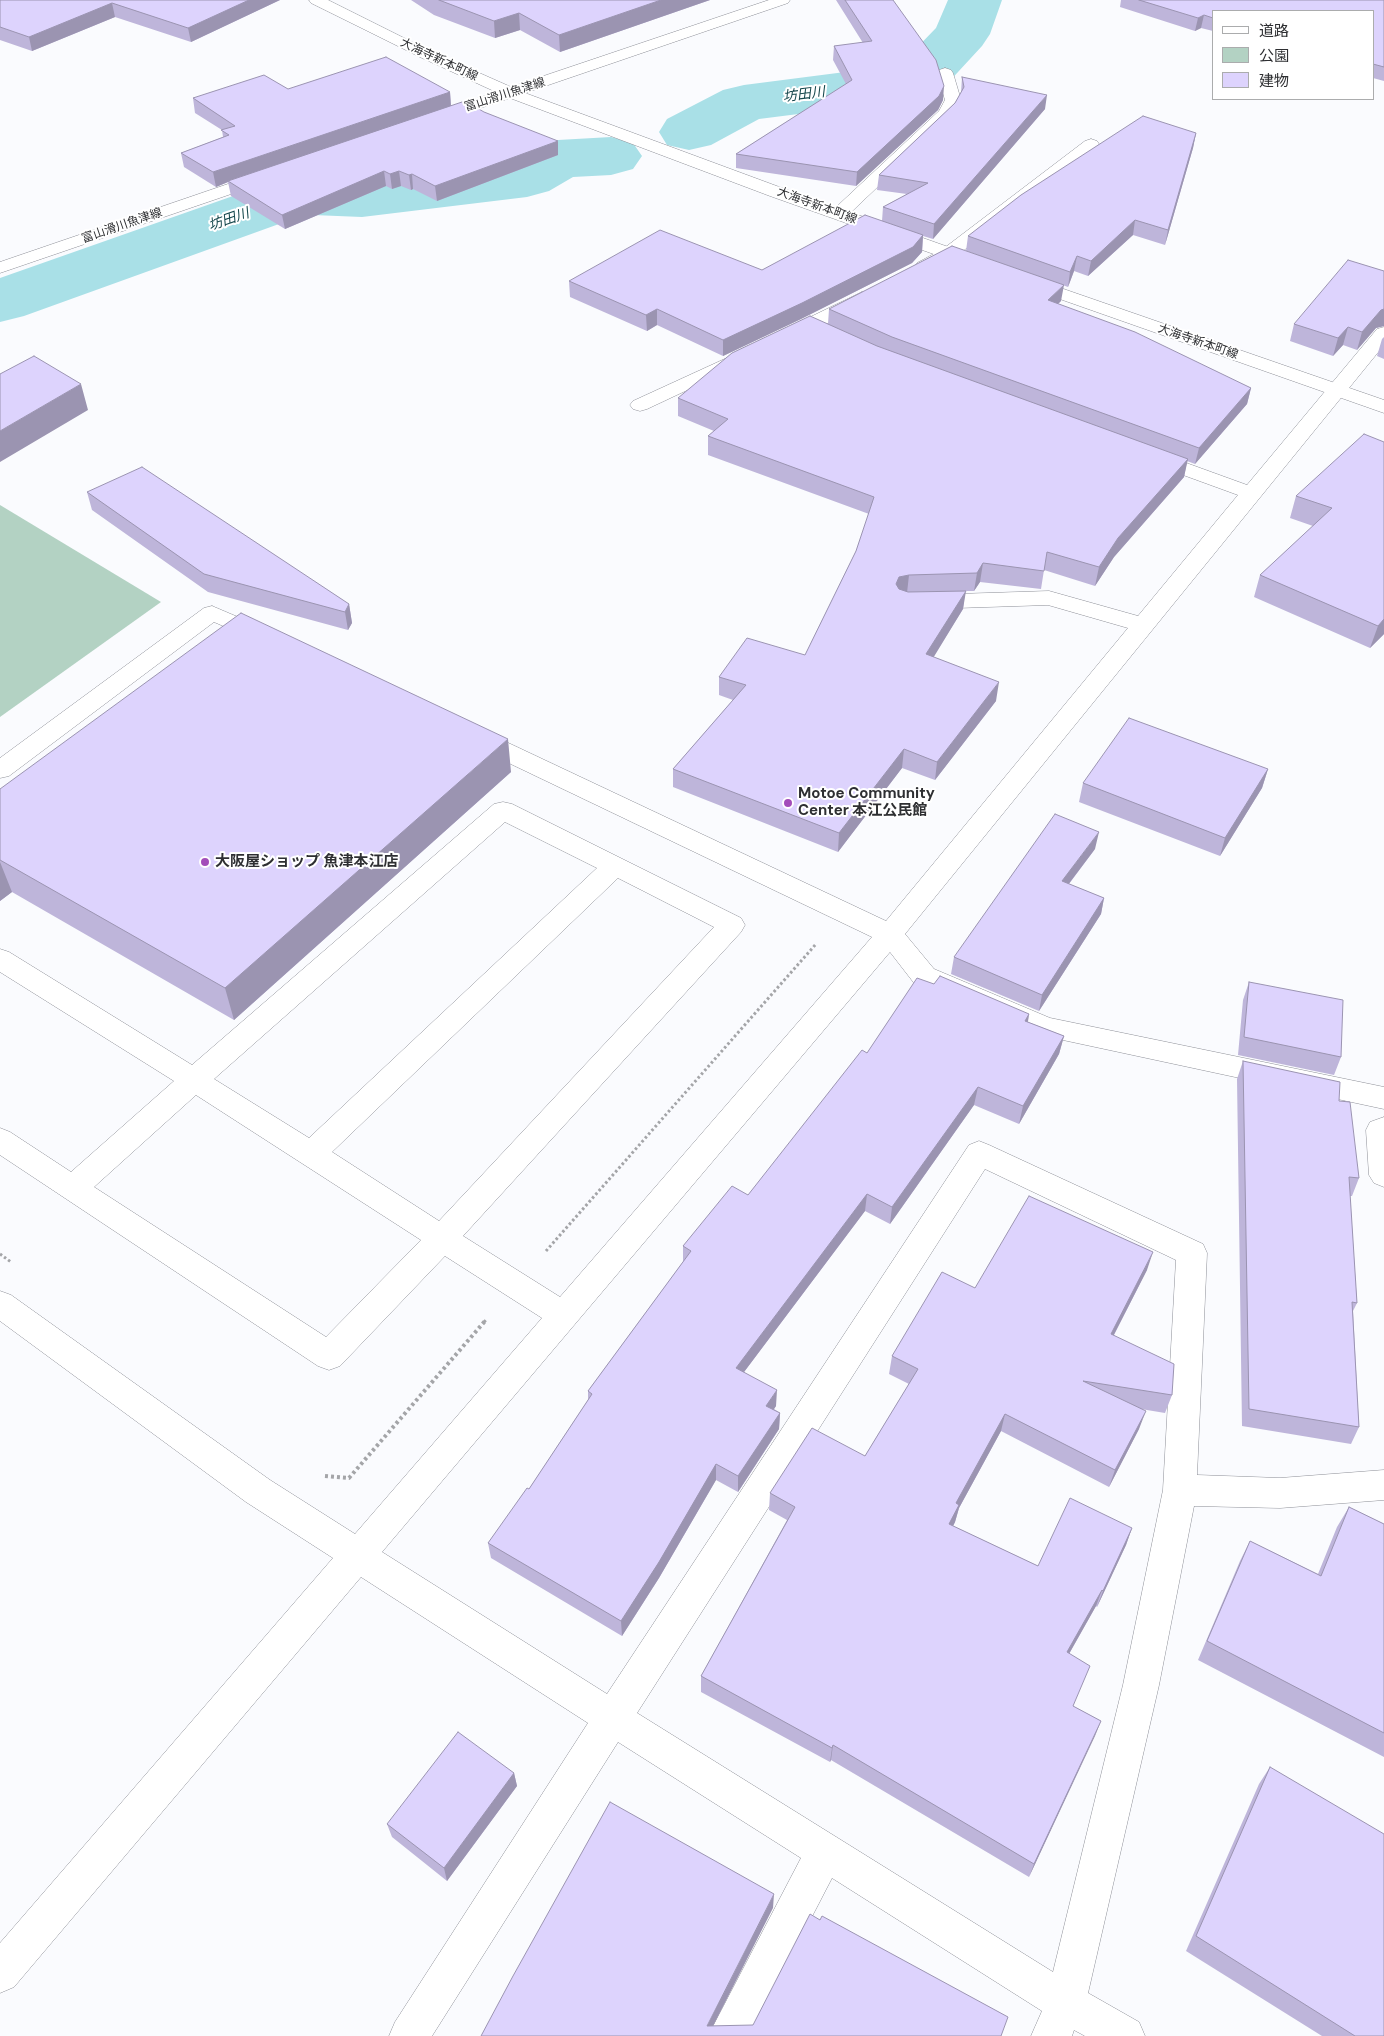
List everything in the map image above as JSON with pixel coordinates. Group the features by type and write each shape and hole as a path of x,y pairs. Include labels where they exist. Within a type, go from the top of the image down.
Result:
{"street":[{"name":"大海寺新本町線","path":"316,0 427,55 511,93 994,270"},
{"name":"富山滑川魚津線","path":"421,123 783,0"},
{"path":"839,214 946,113 954,100 945,73"},
{"path":"905,276 948,253 1091,144"},
{"name":"富山滑川魚津線","path":"1,267 284,170"},
{"name":"大海寺新本町線","path":"1013,276 1384,407"},
{"path":"791,333 879,289"},
{"path":"809,325 850,343"},
{"path":"0,1973 890,934 1384,333"},
{"path":"640,405 755,350"},
{"path":"1132,449 1251,493"},
{"path":"907,602 1049,598 1143,625"},
{"path":"0,770 212,612 284,647"},
{"path":"456,728 890,934 924,976 1045,1026 1384,1098"},
{"path":"0,1140 72,1188 329,1356 442,1238 732,925 503,810 72,1188"},
{"path":"311,1154 615,866"},
{"path":"0,960 194,1080 563,1315"},
{"path":"1384,1128 1380,1130 1384,1175"},
{"path":"409,2036 612,1718 979,1153 1192,1253 1180,1490 1140,1685 1059,2019"},
{"path":"5,1318 358,1556 825,1852 1059,2019 1125,2036"},
{"path":"1180,1490 1280,1493 1384,1485"},
{"path":"728,2036 825,1852"}],"green space":[{"path":"0,505 161,602 0,717"}],"building":[{"path":"0,0 249,0 188,28 112,3 29,37 0,27"},
{"path":"439,0 661,0 559,35 519,13 494,21"},
{"path":"845,0 893,0 936,60 944,86 939,96 857,172 736,154 852,80 834,46 872,41"},
{"path":"1139,0 1384,0 1384,67 1374,64 1374,10 1212,10 1212,18 1204,15 1198,18"},
{"path":"386,57 450,92 213,172 181,153 229,135 221,130 235,126 193,98 264,75 288,89"},
{"path":"962,77 1047,95 934,224 883,207 928,183 879,175 955,103 964,87"},
{"path":"465,101 484,112 558,141 435,186 412,174 409,175 399,171 390,174 384,171 282,215 228,181"},
{"path":"1143,116 1196,133 1168,230 1135,220 1091,261 1077,256 1070,272 968,236 1021,195"},
{"path":"865,215 923,235 913,247 723,340 657,309 646,315 569,281 660,230 762,270"},
{"path":"952,246 1064,285 1048,300 1135,332 1251,388 1199,448 892,337 829,309"},
{"path":"1348,260 1384,271 1384,309 1362,332 1348,327 1338,338 1294,324"},
{"path":"810,316 877,346 1188,459 1118,538 1099,567 1047,552 1044,571 983,563 977,573 899,577 896,584 899,589 908,592 966,591 926,654 999,682 937,762 904,749 839,833 673,769 746,685 719,677 747,638 805,655 856,551 874,497 708,436 728,419 678,398 732,353"},
{"path":"34,356 81,384 0,431 0,374"},
{"path":"1364,434 1384,442 1384,619 1378,626 1260,575 1332,508 1296,496"},
{"path":"142,467 349,604 345,612 204,574 87,492"},
{"name":"大阪屋ショップ 魚津本江店","path":"241,613 508,739 225,988 0,860 0,789"},
{"path":"1129,718 1268,769 1225,838 1083,783"},
{"path":"1055,814 1099,832 1062,881 1104,898 1042,995 954,957"},
{"path":"940,976 1029,1014 1025,1021 1064,1036 1023,1106 978,1087 892,1207 867,1194 736,1368 777,1390 766,1406 780,1413 738,1476 716,1464 659,1562 621,1621 488,1543 527,1488 529,1489 592,1394 588,1391 691,1251 683,1246 732,1186 748,1195 862,1050 867,1053 917,978 934,984"},
{"path":"1249,982 1343,1000 1341,1057 1244,1037"},
{"path":"1243,1061 1340,1082 1339,1101 1350,1102 1359,1178 1349,1177 1357,1303 1352,1302 1359,1427 1249,1409"},
{"path":"1029,1196 1153,1252 1111,1334 1174,1364 1172,1395 1083,1381 1146,1411 1115,1470 1005,1414 956,1503 959,1505 949,1524 1038,1566 1070,1498 1132,1528 1103,1591 1067,1652 1090,1666 1073,1706 1101,1721 1034,1864 833,1745 832,1748 701,1676 795,1507 770,1493 812,1428 865,1456 918,1369 892,1356 942,1272 975,1288"},
{"path":"1349,1507 1384,1524 1384,1733 1207,1641 1250,1541 1321,1576"},
{"path":"458,1732 514,1773 444,1868 387,1824"},
{"path":"1270,1767 1384,1834 1384,2036 1355,2036 1196,1936"},
{"path":"610,1802 774,1894 707,2026 753,2025 810,1914 820,1920 822,1916 1008,2017 1001,2036 481,2036"}],"waterway":[{"name":"坊田川","path":"689,132 744,103 893,84 925,73 962,34 975,0"},
{"name":"坊田川","path":"0,301 256,210 313,196 362,198 527,178 558,159 611,156"}],"place":[{"name":"Motoe Community Center 本江公民館","path":"788,803"},
{"name":"大阪屋ショップ 魚津本江店","path":"205,862"}]}
